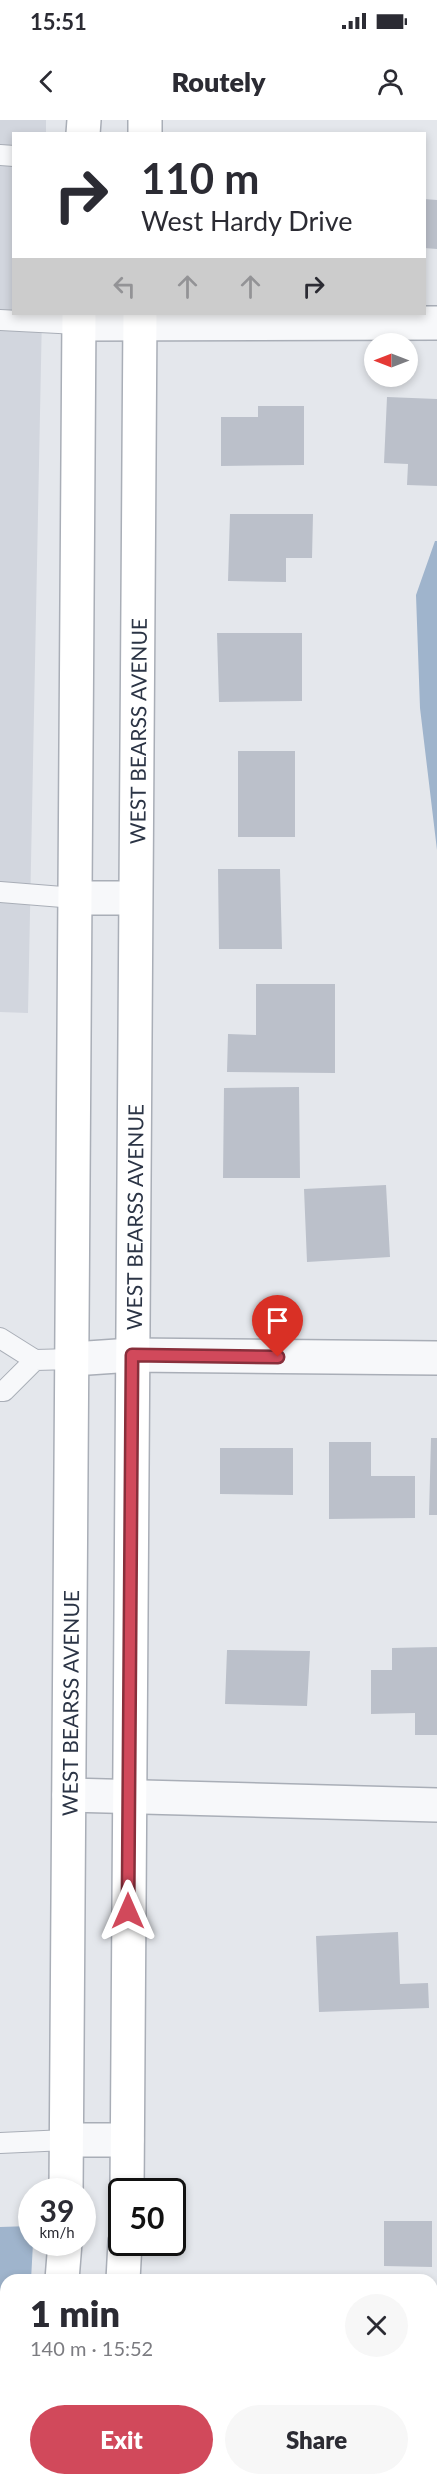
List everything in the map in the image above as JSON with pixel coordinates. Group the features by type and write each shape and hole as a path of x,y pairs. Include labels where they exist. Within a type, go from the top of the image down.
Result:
{"main road":[{"name":"WEST BEARSS AVENUE","path":"66,2178 78,319"},
{"name":"WEST BEARSS AVENUE","path":"127,2178 140,319"},
{"path":"62,2274 64,2256"},
{"path":"123,2274 124,2256"}],"street":[{"path":"78,319 437,323"},
{"path":"75,898 135,898"},
{"path":"73,1359 132,1355 437,1358"},
{"path":"69,1795 437,1806"},
{"path":"66,2140 127,2140"}],"lane":[{"path":"0,320 78,319"},
{"path":"0,892 75,898"},
{"path":"0,1338 35,1360 73,1359"},
{"path":"0,1391 4,1391 35,1360"},
{"path":"0,2143 66,2140"}],"shaded area":[{"path":"0,120 46,120 46,132 12,132 12,315 42,315 28,1013 0,1012"}],"water":[{"path":"435,541 437,541 437,850 420,708 416,595"},
{"path":"18,2226 18,2256 32,2256 31,2274 0,2274 0,2227"}],"building":[{"path":"426,199 437,200 437,249 426,248"},
{"path":"387,397 437,399 437,486 407,485 408,464 384,463"},
{"path":"258,406 304,406 304,465 221,466 221,417 258,417"},
{"path":"230,514 313,514 312,558 286,558 286,582 228,581"},
{"path":"217,633 302,633 302,701 219,702"},
{"path":"238,751 295,751 295,837 238,837"},
{"path":"218,869 280,869 282,949 219,949"},
{"path":"256,984 335,984 335,1073 227,1072 228,1034 256,1035"},
{"path":"299,1087 300,1178 223,1178 224,1088"},
{"path":"386,1185 390,1257 307,1262 304,1189"},
{"path":"431,1438 437,1438 437,1515 429,1515"},
{"path":"329,1442 371,1442 371,1476 415,1476 415,1518 329,1519"},
{"path":"220,1448 293,1448 293,1495 220,1494"},
{"path":"437,1647 437,1735 415,1735 415,1713 371,1714 371,1670 392,1670 392,1648"},
{"path":"227,1650 310,1651 307,1706 225,1704"},
{"path":"398,1932 400,1984 428,1983 429,2008 319,2012 316,1936"},
{"path":"384,2221 432,2221 432,2267 384,2266"}],"route":[{"path":"128,1911 132,1355 278,1357"}]}
